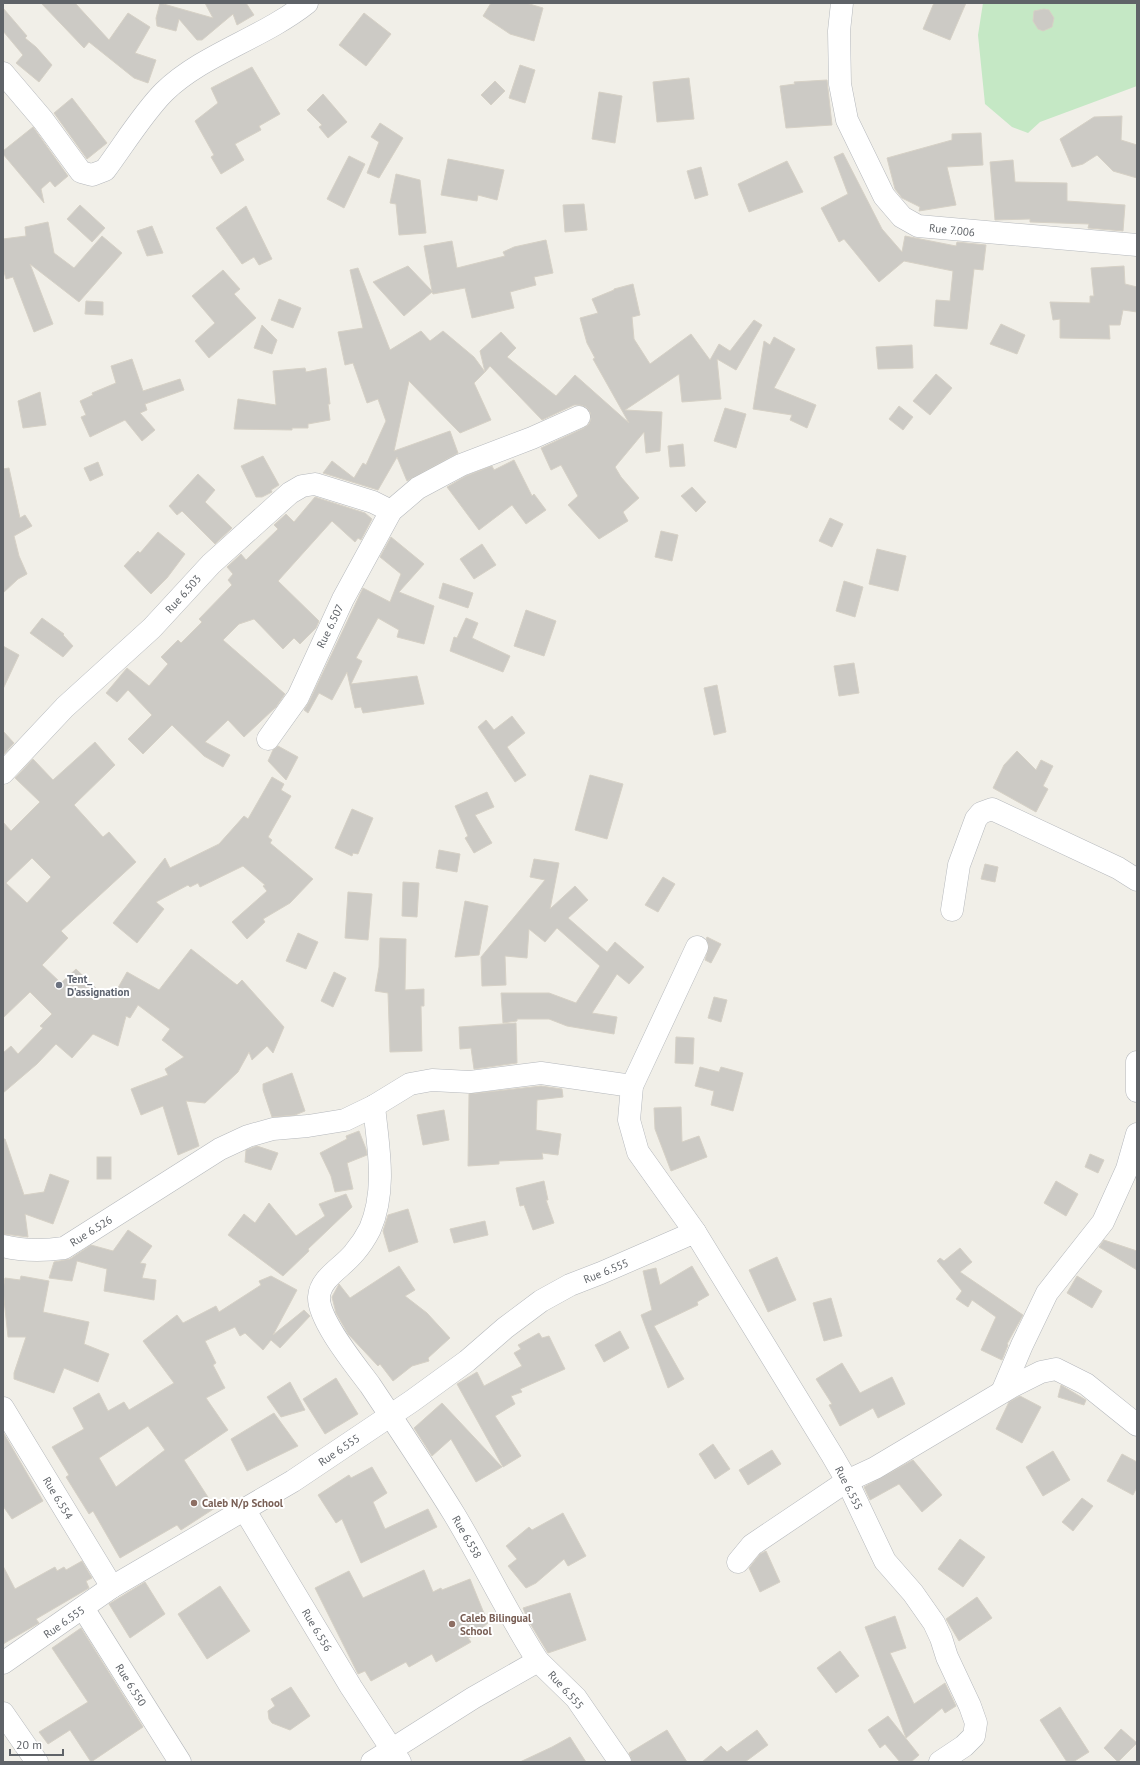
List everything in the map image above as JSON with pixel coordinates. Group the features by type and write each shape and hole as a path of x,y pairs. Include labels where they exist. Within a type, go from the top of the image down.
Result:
{"street":[{"path":"3,73 43,120 81,172 92,175 105,170 164,92 193,70 270,29 307,3"},
{"name":"Rue 7.006","path":"842,3 839,31 840,84 847,120 884,196 902,217 918,226 1137,245"},
{"path":"391,511 418,488 461,465 532,438 579,417"},
{"name":"Rue 6.503","path":"3,773 65,707 152,628 211,564 290,494 302,486 315,484 373,502 391,511"},
{"name":"Rue 6.507","path":"268,739 298,697 347,592 391,511"},
{"path":"952,910 959,865 976,819 981,813 992,809 1118,868 1137,880"},
{"path":"695,1232 638,1152 628,1120 632,1086 697,947"},
{"path":"1137,1062 1137,1091"},
{"name":"Rue 6.526","path":"3,1246 17,1249 46,1251 64,1248 220,1148 248,1136 273,1129 308,1126 345,1120 374,1106 410,1084 432,1080 470,1082 541,1073 632,1086"},
{"name":"Rue 6.558","path":"374,1106 381,1174 378,1207 369,1230 354,1254 326,1280 319,1297 325,1320 390,1415 454,1514 499,1592 518,1630 538,1661"},
{"path":"1002,1392 1022,1345 1047,1293 1103,1222 1127,1170 1137,1134"},
{"name":"Rue 6.555","path":"3,1663 112,1587 293,1481 467,1361 505,1328 541,1301 570,1285 695,1232 810,1418 847,1481 885,1561 913,1593 934,1623 941,1638 946,1657 970,1706 976,1723 974,1736 964,1746 940,1762"},
{"path":"738,1562 752,1545 847,1481 922,1441 1002,1392 1041,1372 1056,1369 1086,1384 1137,1425"},
{"name":"Rue 6.554","path":"3,1408 112,1587"},
{"name":"Rue 6.556","path":"244,1509 351,1687 396,1756"},
{"name":"Rue 6.550","path":"83,1608 180,1762"},
{"path":"372,1762 396,1756 473,1698 538,1661"},
{"name":"Rue 6.555","path":"538,1661 576,1698 620,1762"},
{"path":"3,1713 37,1762"}],"green space":[{"path":"983,3 1137,3 1137,86 1040,122 1028,133 1012,127 985,104 978,35"}],"building":[{"path":"41,3 75,3 109,40 128,13 150,27 135,53 156,60 148,83 134,78 89,42 84,48"},
{"path":"160,3 213,18 205,3 246,3 254,15 237,25 233,14 202,40 197,40 179,19 176,31 157,26 156,18"},
{"path":"491,3 526,3 543,8 534,41 510,34 483,16"},
{"path":"934,3 966,3 950,40 923,29"},
{"path":"3,8 27,36 25,38 36,47 52,65 39,82 16,63 23,55 3,31"},
{"path":"1044,9 1049,10 1054,18 1052,27 1043,31 1038,29 1033,21 1034,11"},
{"path":"364,13 391,34 366,66 339,45"},
{"path":"520,65 535,70 525,103 509,98"},
{"path":"252,67 280,114 259,126 261,130 235,144 244,160 221,174 211,157 214,155 195,121 218,103 211,88"},
{"path":"689,78 694,119 657,122 653,82"},
{"path":"827,80 832,125 786,128 780,86 795,84 794,82"},
{"path":"495,81 505,91 491,105 481,95"},
{"path":"599,92 622,96 615,143 592,139"},
{"path":"323,94 347,122 328,138 319,127 322,125 307,110"},
{"path":"72,98 107,143 87,159 54,113"},
{"path":"1122,116 1121,140 1137,145 1137,178 1113,171 1097,155 1083,164 1072,167 1060,139 1094,117"},
{"path":"380,123 403,138 379,178 367,173 379,142 371,137"},
{"path":"33,127 68,176 55,187 50,181 41,189 44,203 3,154 3,151"},
{"path":"981,133 983,165 947,167 956,205 919,211 920,207 902,198 895,189 887,158 952,140 952,134"},
{"path":"843,153 882,229 902,252 905,236 956,246 957,242 986,245 983,270 974,269 967,329 934,326 936,300 950,301 953,271 904,261 879,282 844,239 839,242 821,208 848,194 834,157"},
{"path":"349,156 365,164 344,208 327,199"},
{"path":"448,159 504,170 497,200 478,195 477,201 441,195"},
{"path":"1013,160 1015,182 1067,183 1067,201 1125,205 1123,231 1088,228 1089,224 1030,222 1030,219 995,220 990,162"},
{"path":"787,161 803,192 749,212 738,184"},
{"path":"701,167 708,195 695,199 687,171"},
{"path":"396,174 420,180 426,233 399,235 396,204 390,203"},
{"path":"584,204 587,230 565,232 563,205"},
{"path":"80,205 105,228 92,242 67,219"},
{"path":"246,206 272,259 259,265 254,257 242,264 216,228"},
{"path":"48,222 54,253 74,268 102,236 122,253 79,302 30,264 53,324 34,332 13,277 6,279 3,268 3,239 26,236 25,227"},
{"path":"152,226 163,253 147,256 137,231"},
{"path":"546,240 553,273 534,277 536,285 510,292 514,308 472,318 465,288 433,294 432,292 404,316 373,282 408,266 432,291 424,246 452,241 457,268 505,256 503,252 514,247"},
{"path":"1124,266 1125,284 1137,287 1137,312 1123,310 1120,325 1109,325 1110,339 1060,338 1060,319 1053,320 1050,302 1090,303 1090,296 1094,296 1091,268"},
{"path":"358,268 390,350 421,331 430,341 443,331 474,357 485,372 474,383 491,420 460,433 409,381 394,451 450,431 458,453 407,481 397,457 378,490 323,473 332,461 354,478 363,463 366,465 386,421 378,399 367,403 353,363 345,365 338,332 363,328 350,270"},
{"path":"223,270 240,289 234,294 256,318 209,358 195,341 215,323 192,296"},
{"path":"633,284 640,315 632,317 634,339 650,364 691,334 710,360 719,344 730,351 754,320 762,325 736,370 717,359 721,399 682,402 679,374 625,410 662,412 660,451 646,453 644,432 615,467 621,477 639,498 623,512 628,521 599,539 568,505 578,496 561,465 551,470 541,448 584,428 589,424 591,419 590,412 586,407 574,405 542,420 490,366 485,372 480,351 501,332 516,348 507,357 556,396 575,375 629,423 593,359 595,358 587,343 580,318 598,313 592,299 614,289"},
{"path":"279,299 301,308 293,328 271,320"},
{"path":"86,301 103,302 103,315 85,314"},
{"path":"1001,324 1025,335 1017,354 990,344"},
{"path":"262,325 277,340 272,354 254,348"},
{"path":"774,337 795,349 774,388 816,405 807,428 790,420 792,415 753,409 764,341 770,345"},
{"path":"912,345 913,368 878,369 876,347"},
{"path":"132,359 143,391 180,379 184,390 145,404 147,410 140,413 155,430 142,441 125,420 90,437 81,417 86,415 80,401 93,395 92,393 116,383 111,366"},
{"path":"305,368 306,372 326,368 330,404 328,404 330,420 308,424 308,428 292,428 292,430 234,429 238,399 276,405 273,371"},
{"path":"936,374 952,388 930,415 913,401"},
{"path":"40,392 46,425 23,428 18,401"},
{"path":"899,406 913,417 903,430 889,419"},
{"path":"725,408 746,414 736,448 714,441"},
{"path":"683,444 685,466 670,467 668,446"},
{"path":"263,456 279,485 271,490 272,492 262,497 256,497 241,466"},
{"path":"514,460 532,496 534,494 546,510 526,524 512,505 479,530 447,487 466,476 492,466 494,470"},
{"path":"98,462 103,475 90,481 84,468"},
{"path":"9,468 20,518 25,515 32,526 14,536 19,556 27,574 18,579 3,593 3,469"},
{"path":"198,474 215,490 205,502 232,528 215,544 182,511 177,515 169,506"},
{"path":"692,487 706,502 696,512 681,496"},
{"path":"315,497 365,513 372,519 361,540 358,538 355,542 332,521 278,581 319,621 316,628 300,644 294,638 283,649 254,619 239,624 223,640 285,694 276,707 244,737 228,720 205,742 230,755 223,767 204,756 172,725 143,754 128,739 152,715 128,690 117,702 106,693 127,668 149,686 168,664 161,657 178,640 181,643 202,622 199,619 232,585 228,580 233,574 227,567 241,554 246,560 278,529 274,525 286,514 294,522"},
{"path":"830,518 843,524 832,547 819,541"},
{"path":"661,531 678,535 672,561 655,557"},
{"path":"158,532 185,554 167,578 151,594 124,566 138,551 140,553"},
{"path":"391,537 424,564 399,592 434,606 424,644 397,637 399,630 378,618 356,658 362,661 351,684 417,676 424,704 363,713 361,707 355,708 347,672 332,700 319,693 308,713 304,710 363,588 390,602 401,574 380,557"},
{"path":"482,544 496,565 474,579 460,559"},
{"path":"877,549 906,556 898,591 869,584"},
{"path":"844,581 863,587 855,617 836,611"},
{"path":"443,583 473,593 468,608 439,598"},
{"path":"526,610 556,621 544,656 514,646"},
{"path":"42,618 64,634 63,635 73,646 63,657 30,633"},
{"path":"466,618 478,623 472,638 510,656 503,672 450,651 454,637 457,638"},
{"path":"3,646 19,655 3,689"},
{"path":"854,663 859,693 839,696 834,666"},
{"path":"717,685 726,732 714,735 704,688"},
{"path":"512,716 525,733 507,747 526,775 515,782 478,727 486,720 494,730"},
{"path":"3,731 14,743 3,755"},
{"path":"95,742 115,765 74,805 103,837 109,832 136,862 61,931 68,938 42,965 61,983 76,969 105,997 109,990 115,993 127,972 159,990 191,949 237,985 242,980 284,1027 273,1053 267,1046 252,1060 249,1052 238,1072 205,1103 186,1101 199,1146 178,1155 163,1106 141,1115 131,1089 168,1075 165,1069 184,1057 162,1040 170,1029 138,1005 130,1018 126,1016 118,1046 93,1034 72,1058 56,1044 37,1064 3,1093 3,1053 11,1046 18,1054 43,1028 40,1026 52,1014 30,992 3,1018 3,822 11,831 40,802 15,778 33,759 53,780","holes":["32,858 51,877 27,903 6,883"]},
{"path":"278,746 298,757 286,780 268,761 273,750"},
{"path":"1017,751 1036,770 1041,760 1053,766 1043,786 1048,789 1036,812 993,788 1004,765"},
{"path":"590,775 623,784 607,839 575,830"},
{"path":"272,777 284,784 281,790 291,796 268,837 272,840 270,843 313,879 290,903 263,919 265,922 247,939 232,922 267,891 263,886 265,885 243,866 200,887 198,883 190,887 188,885 156,902 164,909 137,943 113,923 165,858 170,868 219,844 244,816 248,819"},
{"path":"487,792 494,807 475,815 492,843 474,853 465,838 468,836 455,806"},
{"path":"352,809 373,818 358,854 353,853 352,856 335,848"},
{"path":"439,850 460,854 457,872 436,868"},
{"path":"534,859 559,863 550,909 575,886 588,900 568,918 607,952 615,942 644,967 629,984 617,974 592,1013 617,1017 614,1034 567,1026 549,1019 517,1019 517,1021 503,1023 501,993 549,993 576,1003 600,966 557,928 545,942 529,929 527,958 505,956 506,985 482,986 481,957 545,880 530,877"},
{"path":"985,864 998,867 995,882 981,879"},
{"path":"663,877 675,884 658,912 645,905"},
{"path":"403,882 419,883 417,917 402,916"},
{"path":"348,892 372,894 368,940 345,938"},
{"path":"465,901 488,906 479,955 455,957"},
{"path":"298,933 318,942 306,969 286,961"},
{"path":"707,937 721,944 711,963 705,960 709,946 706,939"},
{"path":"380,938 406,939 405,990 424,989 424,1006 421,1006 422,1051 390,1052 388,993 375,991 379,967"},
{"path":"334,972 346,978 333,1007 321,1001"},
{"path":"714,997 727,1000 721,1022 708,1018"},
{"path":"516,1023 517,1063 474,1069 471,1048 460,1049 459,1027"},
{"path":"676,1037 694,1038 693,1064 675,1063"},
{"path":"700,1067 719,1072 721,1067 743,1073 733,1111 711,1105 714,1091 695,1086"},
{"path":"292,1073 305,1111 295,1115 272,1117 263,1090 263,1084"},
{"path":"541,1086 562,1089 563,1097 537,1100 536,1130 561,1134 558,1155 542,1153 543,1159 499,1161 499,1164 468,1166 469,1094"},
{"path":"681,1107 682,1142 699,1136 707,1157 671,1171 655,1129 654,1108"},
{"path":"444,1110 449,1140 423,1145 417,1115"},
{"path":"359,1131 367,1155 347,1163 353,1189 335,1192 331,1176 320,1153 347,1139 346,1136"},
{"path":"3,1139 5,1139 24,1195 44,1192 50,1174 69,1181 53,1224 25,1214 28,1237 4,1234"},
{"path":"257,1146 278,1153 271,1170 245,1162 246,1150"},
{"path":"1090,1154 1104,1160 1098,1173 1085,1167"},
{"path":"97,1157 111,1157 111,1179 97,1179"},
{"path":"544,1181 548,1200 546,1200 554,1223 533,1230 524,1205 520,1206 516,1188"},
{"path":"1056,1181 1078,1194 1066,1216 1044,1203"},
{"path":"346,1194 352,1207 308,1249 309,1251 283,1276 228,1235 244,1214 255,1223 269,1203 296,1236 325,1216 319,1204"},
{"path":"408,1209 418,1242 389,1252 383,1231 388,1215"},
{"path":"485,1221 488,1235 454,1243 450,1229"},
{"path":"128,1230 152,1246 140,1263 146,1264 142,1278 156,1280 154,1300 104,1291 107,1269 77,1261 72,1281 49,1278 54,1262 70,1259 91,1245 113,1251"},
{"path":"1104,1240 1137,1251 1137,1270 1099,1247"},
{"path":"960,1248 972,1262 960,1272 1023,1315 1007,1344 1008,1345 1002,1360 981,1350 996,1317 972,1300 968,1307 956,1299 962,1291 937,1261 940,1258 944,1261"},
{"path":"777,1257 796,1300 768,1312 749,1270"},
{"path":"399,1266 415,1290 405,1296 427,1313 450,1338 428,1358 429,1361 412,1366 393,1381 380,1364 378,1366 348,1334 336,1313 332,1297 339,1284 350,1298"},
{"path":"692,1266 709,1295 697,1302 698,1305 654,1326 684,1379 668,1388 641,1315 652,1310 643,1271 656,1268 660,1285"},
{"path":"21,1276 49,1281 43,1312 89,1322 84,1344 109,1354 98,1382 64,1368 54,1393 14,1379 14,1373 26,1337 8,1337 3,1290 5,1278 20,1280"},
{"path":"271,1276 297,1290 273,1335 304,1310 310,1316 280,1348 271,1340 263,1350 245,1333 240,1336 235,1327 205,1341 216,1363 213,1365 225,1388 206,1398 228,1430 184,1460 215,1508 181,1530 177,1525 120,1558 93,1511 89,1514 66,1477 69,1475 52,1447 84,1429 73,1408 99,1393 108,1411 124,1402 129,1410 174,1383 143,1341 177,1315 183,1323 216,1306 219,1312 261,1285 259,1281","holes":["148,1426 165,1450 116,1487 99,1458"]},
{"path":"1077,1276 1102,1291 1092,1308 1067,1293"},
{"path":"831,1298 842,1336 824,1341 813,1303"},
{"path":"620,1331 629,1348 604,1362 595,1345"},
{"path":"539,1333 542,1338 549,1336 565,1369 520,1389 522,1392 511,1396 515,1404 495,1416 521,1456 503,1467 457,1384 477,1372 484,1386 522,1366 514,1353 521,1349 518,1345"},
{"path":"842,1363 860,1393 892,1377 905,1404 878,1418 873,1408 840,1426 829,1405 832,1404 816,1379"},
{"path":"336,1378 358,1414 325,1434 303,1399"},
{"path":"290,1382 305,1410 281,1417 267,1397"},
{"path":"1061,1385 1086,1400 1084,1405 1058,1397"},
{"path":"1020,1396 1041,1407 1022,1443 996,1429 1009,1402"},
{"path":"442,1403 502,1467 476,1482 451,1439 432,1456 414,1428"},
{"path":"274,1413 298,1446 247,1471 231,1439"},
{"path":"3,1432 43,1501 12,1519 3,1506"},
{"path":"713,1444 730,1469 715,1479 699,1454"},
{"path":"772,1450 781,1464 748,1485 739,1470"},
{"path":"1053,1451 1070,1480 1043,1496 1026,1467"},
{"path":"1122,1454 1137,1462 1137,1487 1133,1495 1107,1481"},
{"path":"913,1460 942,1495 922,1512 899,1484 870,1500 864,1487"},
{"path":"372,1467 387,1493 373,1502 385,1529 428,1509 437,1527 361,1563 342,1519 336,1523 318,1495 349,1475 351,1478"},
{"path":"1082,1498 1093,1506 1073,1531 1062,1522"},
{"path":"563,1513 586,1556 568,1566 564,1559 536,1583 526,1588 508,1566 517,1559 506,1546 529,1527 532,1530"},
{"path":"960,1539 985,1557 963,1587 938,1569"},
{"path":"766,1551 780,1582 760,1592 749,1568 760,1554"},
{"path":"82,1561 92,1578 86,1581 89,1588 36,1619 39,1623 3,1644 3,1566 15,1589 55,1567 57,1571 64,1567 66,1570"},
{"path":"424,1570 433,1592 470,1579 488,1623 477,1632 478,1634 468,1638 471,1642 436,1662 432,1654 409,1667 406,1662 371,1681 365,1671 358,1674 315,1588 349,1571 363,1598"},
{"path":"145,1582 165,1614 130,1638 109,1604"},
{"path":"220,1586 250,1631 207,1659 178,1614"},
{"path":"570,1593 586,1640 548,1653 528,1620 523,1608"},
{"path":"977,1597 992,1618 959,1641 946,1619"},
{"path":"895,1616 906,1648 890,1653 914,1704 945,1683 956,1706 945,1713 942,1708 906,1738 865,1627"},
{"path":"81,1628 143,1727 91,1762 70,1730 48,1744 39,1732 88,1702 52,1648"},
{"path":"840,1651 859,1676 836,1693 817,1668"},
{"path":"291,1687 310,1716 290,1730 272,1723 269,1719 268,1711 275,1706 271,1699"},
{"path":"1060,1707 1089,1752 1073,1762 1067,1762 1040,1720"},
{"path":"888,1716 919,1755 911,1762 900,1762 885,1744 880,1748 868,1730"},
{"path":"1121,1729 1137,1743 1118,1762 1104,1748"},
{"path":"667,1730 687,1762 632,1762 629,1753"},
{"path":"757,1730 768,1745 745,1762 702,1762 721,1746 727,1752"},
{"path":"570,1737 586,1762 520,1762 552,1747"}],"place":[{"name":"Tent_ D'assignation","path":"59,985"},
{"name":"Caleb N/p School","path":"194,1503"},
{"name":"Caleb Bilingual School","path":"452,1624"}]}
